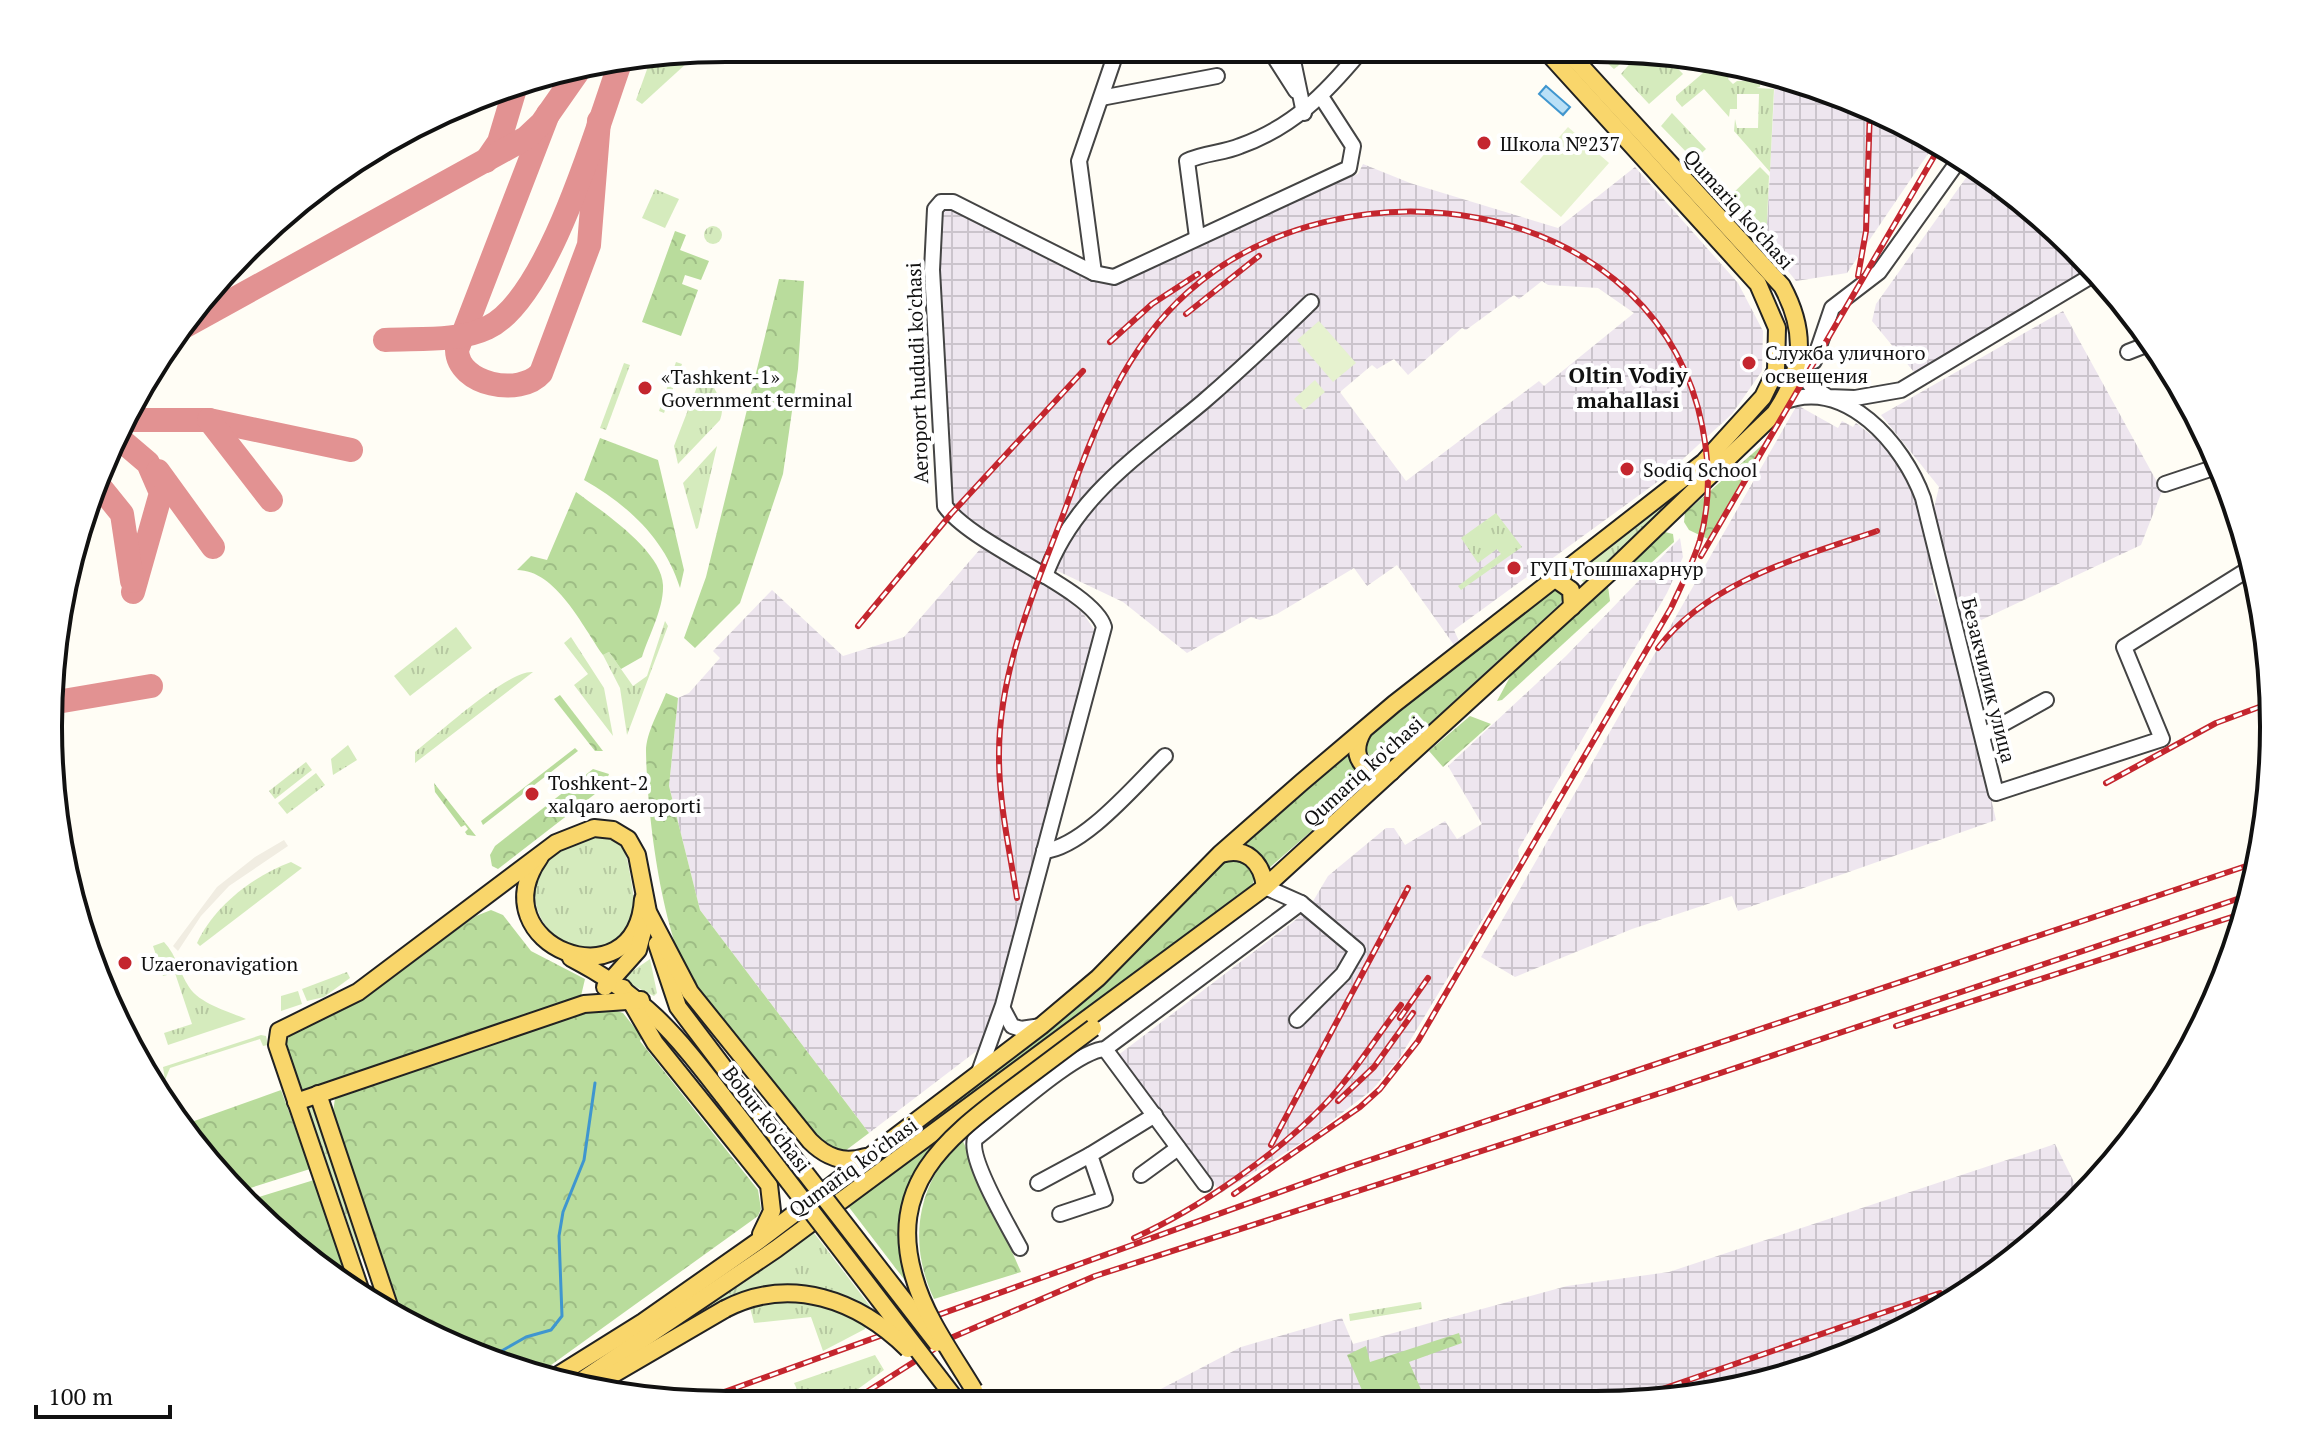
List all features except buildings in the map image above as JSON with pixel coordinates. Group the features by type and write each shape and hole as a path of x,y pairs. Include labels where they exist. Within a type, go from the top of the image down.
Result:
{"main road":[{"name":"Qumariq ko'chasi","path":"565,1370 643,1322 757,1242 1041,1026 1098,978 1220,854 1364,730 1554,578 1687,488 1753,437 1781,403 1798,367 1800,338 1796,316 1776,277 1558,62"},
{"name":"Qumariq ko'chasi","path":"588,1376 776,1249 1265,887 1572,607 1687,488 1769,389 1779,359 1777,328 1770,306 1755,280 1576,62"},
{"path":"1554,578 1570,587 1572,607"},
{"path":"1364,730 1356,747 1359,761 1370,771 1391,772"},
{"path":"357,1279 277,1042 281,1029 358,992 553,845 588,828 618,832 635,849 648,912 702,1010 810,1141 826,1154 840,1160 857,1159 874,1153"},
{"path":"553,845 533,869 527,894 531,922 540,937 578,955 596,957 613,953 635,927 642,911 643,889"},
{"path":"1220,854 1235,851 1250,856 1262,872 1265,887"},
{"path":"648,912 626,992 655,1043 765,1177 772,1194 772,1211 757,1242"},
{"name":"Bobur ko'chasi","path":"648,912 674,1000 730,1091 950,1391"},
{"path":"975,1391 926,1308 914,1277 908,1233 915,1195 926,1169 949,1137 1093,1028 1203,934"},
{"name":"Bobur ko'chasi","path":"540,937 554,949 626,992 671,1030 730,1091 974,1391"},
{"path":"296,1102 626,992"},
{"path":"584,1004 626,992"},
{"path":"318,1094 386,1297"},
{"path":"765,1177 782,1180 798,1173 812,1154 810,1141"},
{"path":"353,1267 374,1260"},
{"path":"604,1379 731,1306 762,1295 793,1292 836,1301 871,1318 906,1346 948,1391"}],"street":[{"path":"1113,62 1079,161 1094,273 1114,277 1349,168 1353,146 1322,98"},
{"path":"1278,62 1299,94"},
{"path":"1293,62 1304,113"},
{"path":"1197,237 1187,161 1244,145 1304,113 1322,98 1352,62"},
{"path":"1101,98 1217,76"},
{"path":"1798,367 1814,361 1832,308 1879,272 1954,167"},
{"name":"Aeroport hududi ko'chasi","path":"979,1072 1003,1005 1104,629 1097,613 971,530 955,518 944,503 932,270 935,209 944,201 960,205 1094,273"},
{"path":"1781,403 1802,397 1874,395 1913,385 2086,279"},
{"path":"1045,576 1068,523 1103,486 1231,378 1311,302"},
{"path":"2128,352 2141,347"},
{"name":"Безакчилик улица","path":"1798,367 1811,386 1865,418 1897,447 1920,489 1996,793 2162,739 2124,647 2241,574"},
{"path":"1865,418 1865,405 1874,395"},
{"path":"2165,484 2208,470"},
{"path":"1983,735 2046,700"},
{"path":"1044,851 1055,850 1079,837 1165,756"},
{"path":"1265,887 1296,902 1357,950 1343,974 1297,1020"},
{"path":"1020,1248 988,1185 973,1142 1069,1065 1090,1050 1105,1049 1285,915 1296,902"},
{"path":"1003,1005 1005,1018 1012,1026 1023,1029 1041,1026"},
{"path":"1105,1049 1205,1184"},
{"path":"1038,1183 1155,1115"},
{"path":"1141,1175 1178,1148"},
{"path":"1060,1214 1105,1199 1090,1155"}],"shaded area":[{"path":"1775,87 1850,113 1929,152 1847,273 1796,281 1766,244"},
{"path":"1363,164 1410,183 1558,228 1635,167 1738,283 1763,331 1762,371 1732,414 1660,480 1454,630 1459,641 1454,645 1397,565 1367,586 1354,568 1277,614 1260,620 1251,617 1187,653 1123,602 1026,556 977,527 951,502 938,215 945,207 952,207 1106,282 1291,200 1358,174","holes":["1542,281 1548,285 1598,288 1634,313 1544,386 1539,381 1406,481 1340,392 1372,365 1377,369 1394,359 1408,375 1462,328 1466,330 1514,295 1519,299"]},
{"path":"1967,176 2034,227 2081,274 2060,292 1918,377 1872,321 1876,304"},
{"path":"2063,311 2162,491 2141,545 1960,630 1932,516 1939,487 1881,415"},
{"path":"1797,405 1838,428 1842,421 1853,427 1856,423 1884,445 1904,468 1920,508 1938,573 1931,575 1935,593 1957,650 1996,820 1738,911 1732,896 1632,929 1515,977 1481,957"},
{"path":"1680,538 1683,557 1667,593 1518,850 1519,859 1399,1059 1372,1090 1312,1136 1221,1193 1117,1056 1293,922 1309,908 1328,876 1386,828 1394,828 1405,845 1445,821 1457,839 1482,824 1448,766 1566,656"},
{"path":"981,548 1046,583 1083,613 1097,634 987,1043 869,1133 700,910 669,786 678,698 689,693 720,658 713,651 772,590 843,656 904,637"},
{"path":"284,840 288,846 229,886 201,916 178,951 173,946 217,887 255,857"},
{"path":"2055,1144 2076,1185 2000,1254 1928,1302 1809,1356 1725,1378 1639,1390 1596,1391 1157,1391 1241,1347 1342,1318 1353,1344 1567,1286 1669,1272"}],"green space":[{"path":"1606,62 1622,63 1614,69"},
{"path":"687,63 642,104 636,100 648,67"},
{"path":"1631,63 1677,67 1683,74 1649,104 1621,74"},
{"path":"1705,72 1729,76 1733,84 1750,81 1760,83 1756,88 1774,89 1770,172 1734,131 1735,119 1737,128 1758,128 1759,94 1737,94 1737,109 1730,109 1729,117 1704,89 1682,107 1676,96"},
{"path":"1672,113 1706,149 1694,160 1661,126"},
{"path":"1568,127 1609,163 1561,217 1520,182"},
{"path":"1760,167 1769,176 1766,244 1727,199"},
{"path":"655,189 679,199 665,228 642,218"},
{"path":"713,226 722,235 713,244 704,235"},
{"path":"675,231 686,235 680,250 709,261 701,280 685,275 682,284 698,290 681,336 642,322"},
{"path":"779,279 804,281 798,369 783,474 740,603 695,648 684,638 706,577"},
{"path":"1319,321 1356,363 1333,382 1297,340"},
{"path":"676,362 682,364 664,413 659,411"},
{"path":"624,363 630,365 606,430 600,428"},
{"path":"700,379 711,382 720,401 722,415 678,464 674,446"},
{"path":"1315,380 1325,392 1304,410 1294,399"},
{"path":"600,438 658,460 684,570 680,588 665,554 643,525 630,512 584,480"},
{"path":"1769,439 1710,540 1689,530 1684,522 1685,513"},
{"path":"717,446 698,528 696,529 683,483"},
{"path":"576,492 629,533 653,559 660,572 663,585 661,603 642,657 621,669 609,652 603,655 556,590 544,579 517,570 531,556 547,560"},
{"path":"1677,495 1584,583 1575,572"},
{"path":"1496,513 1522,547 1461,590 1458,586 1501,554 1497,549 1478,563 1461,538"},
{"path":"1665,532 1673,534 1674,542 1637,576 1631,576 1628,567"},
{"path":"1608,586 1610,601 1502,700 1497,701 1511,675"},
{"path":"1554,588 1564,596 1560,604 1386,763 1373,761 1365,748 1366,738"},
{"path":"665,621 668,626 627,735 620,688 603,655 609,652 633,686 647,676"},
{"path":"456,627 472,648 410,696 394,676"},
{"path":"571,637 604,688 613,736 574,685 588,674 564,643"},
{"path":"533,672 415,763 415,752 473,704 507,681"},
{"path":"666,693 678,698 669,786 700,910 869,1133 841,1154 818,1140 741,1050 711,1013 685,971 659,876 647,777 647,744"},
{"path":"560,695 603,751 595,751 554,699"},
{"path":"1470,716 1491,724 1443,767 1429,751"},
{"path":"348,745 357,760 333,775 331,759"},
{"path":"575,748 578,751 483,825 481,821"},
{"path":"1349,752 1352,760 1372,778 1267,870 1260,854 1242,845"},
{"path":"306,762 312,770 275,799 269,791"},
{"path":"593,769 609,774 604,787 498,869 492,866 490,855 495,846"},
{"path":"316,773 325,785 287,814 278,803"},
{"path":"434,783 476,836 467,835 465,832 468,829 465,825 461,827 435,792"},
{"path":"600,836 616,841 625,853 629,870 634,919 609,949 581,950 565,943 545,925 536,901 535,888 539,875 550,858 589,837"},
{"path":"1228,858 1249,861 1255,874 1253,884 738,1269 580,1374 572,1372 1096,993"},
{"path":"291,862 302,868 200,946 197,943 204,929 236,894 263,875"},
{"path":"491,910 503,915 531,951 585,979 581,996 307,1092 302,1090 285,1046 291,1032 360,999 476,916"},
{"path":"164,942 194,993 246,1019 168,1045 164,1033 192,1024 175,973 163,976 153,946"},
{"path":"650,959 657,993 654,996 630,984 624,977"},
{"path":"347,972 350,978 324,997 307,1001 302,989"},
{"path":"298,991 302,1004 281,1011 281,996"},
{"path":"608,1008 623,1013 642,1037 640,1041 758,1190 761,1209 758,1216 549,1366 472,1340 395,1303 333,1113 335,1098 588,1009"},
{"path":"266,1036 268,1045 263,1046 260,1039 170,1068 165,1080 163,1067"},
{"path":"281,1090 310,1169 250,1188 192,1122"},
{"path":"307,1106 314,1106 363,1252 360,1257"},
{"path":"934,1136 937,1140 919,1167 910,1287 845,1202"},
{"path":"962,1139 1021,1272 934,1299 921,1256 921,1214 935,1175"},
{"path":"314,1180 348,1272 288,1226 258,1197"},
{"path":"811,1229 870,1306 865,1329 823,1351 811,1317 754,1323 746,1292 674,1325"},
{"path":"1421,1302 1422,1309 1350,1321 1349,1314"},
{"path":"1459,1333 1462,1343 1409,1362 1422,1391 1362,1391 1347,1355 1366,1346 1370,1362"},
{"path":"875,1355 884,1370 855,1391 798,1391 794,1383"}],"water":[{"path":"1546,86 1570,107 1563,115 1539,94"}],"waterway":[{"path":"501,1351 526,1337 551,1330 562,1316 559,1236 563,1212 584,1160 595,1083"}],"taxiway":[{"path":"385,340 463,336 487,328 509,311 550,250 583,170 617,72"},
{"path":"204,316 526,138 542,123 571,81"},
{"path":"486,161 499,142 512,97"},
{"path":"548,114 457,350 460,362 468,372 492,384 519,384 541,373 589,245 599,121"},
{"path":"138,420 209,420 351,450"},
{"path":"209,420 271,500"},
{"path":"126,444 148,463 161,493 133,592"},
{"path":"158,471 213,547"},
{"path":"105,493 122,514 132,581"},
{"path":"63,701 151,686"}],"railway":[{"path":"1858,276 1866,231 1870,122"},
{"path":"1701,556 1935,155"},
{"path":"1017,898 999,775 1000,726 1011,665 1029,604 1098,424 1127,367 1165,315 1188,292 1251,249 1324,222 1401,212 1478,218 1551,241 1615,280 1665,336 1698,408 1705,440 1708,490 1704,524 1690,566 1671,608 1418,1041 1380,1089 1360,1107 1234,1194"},
{"path":"1186,314 1259,256"},
{"path":"1110,342 1152,304 1198,274"},
{"path":"858,626 951,514 1083,371"},
{"path":"1658,648 1679,625 1730,588 1788,562 1877,531"},
{"path":"2106,783 2216,723 2260,707"},
{"path":"727,1391 1349,1167 2244,867"},
{"path":"1271,1145 1408,888"},
{"path":"868,1391 953,1337 1095,1276 1673,1089 2237,899"},
{"path":"1896,1026 2232,917"},
{"path":"1400,1018 1428,978"},
{"path":"1134,1238 1210,1196 1285,1142 1336,1092 1401,1005"},
{"path":"1338,1101 1374,1067 1413,1013"},
{"path":"1670,1386 1940,1293"}],"place":[{"name":"Школа №237","path":"1484,143"},
{"name":"Служба уличного освещения","path":"1749,363"},
{"name":"«Tashkent-1» Government terminal","path":"645,388"},
{"name":"Sodiq School","path":"1627,469"},
{"name":"ГУП Тошшахарнур","path":"1514,568"},
{"name":"Toshkent-2 xalqaro aeroporti","path":"532,794"},
{"name":"Uzaeronavigation","path":"125,963"}],"district":[{"name":"Oltin Vodiy mahallasi","path":"1628,386"}]}
